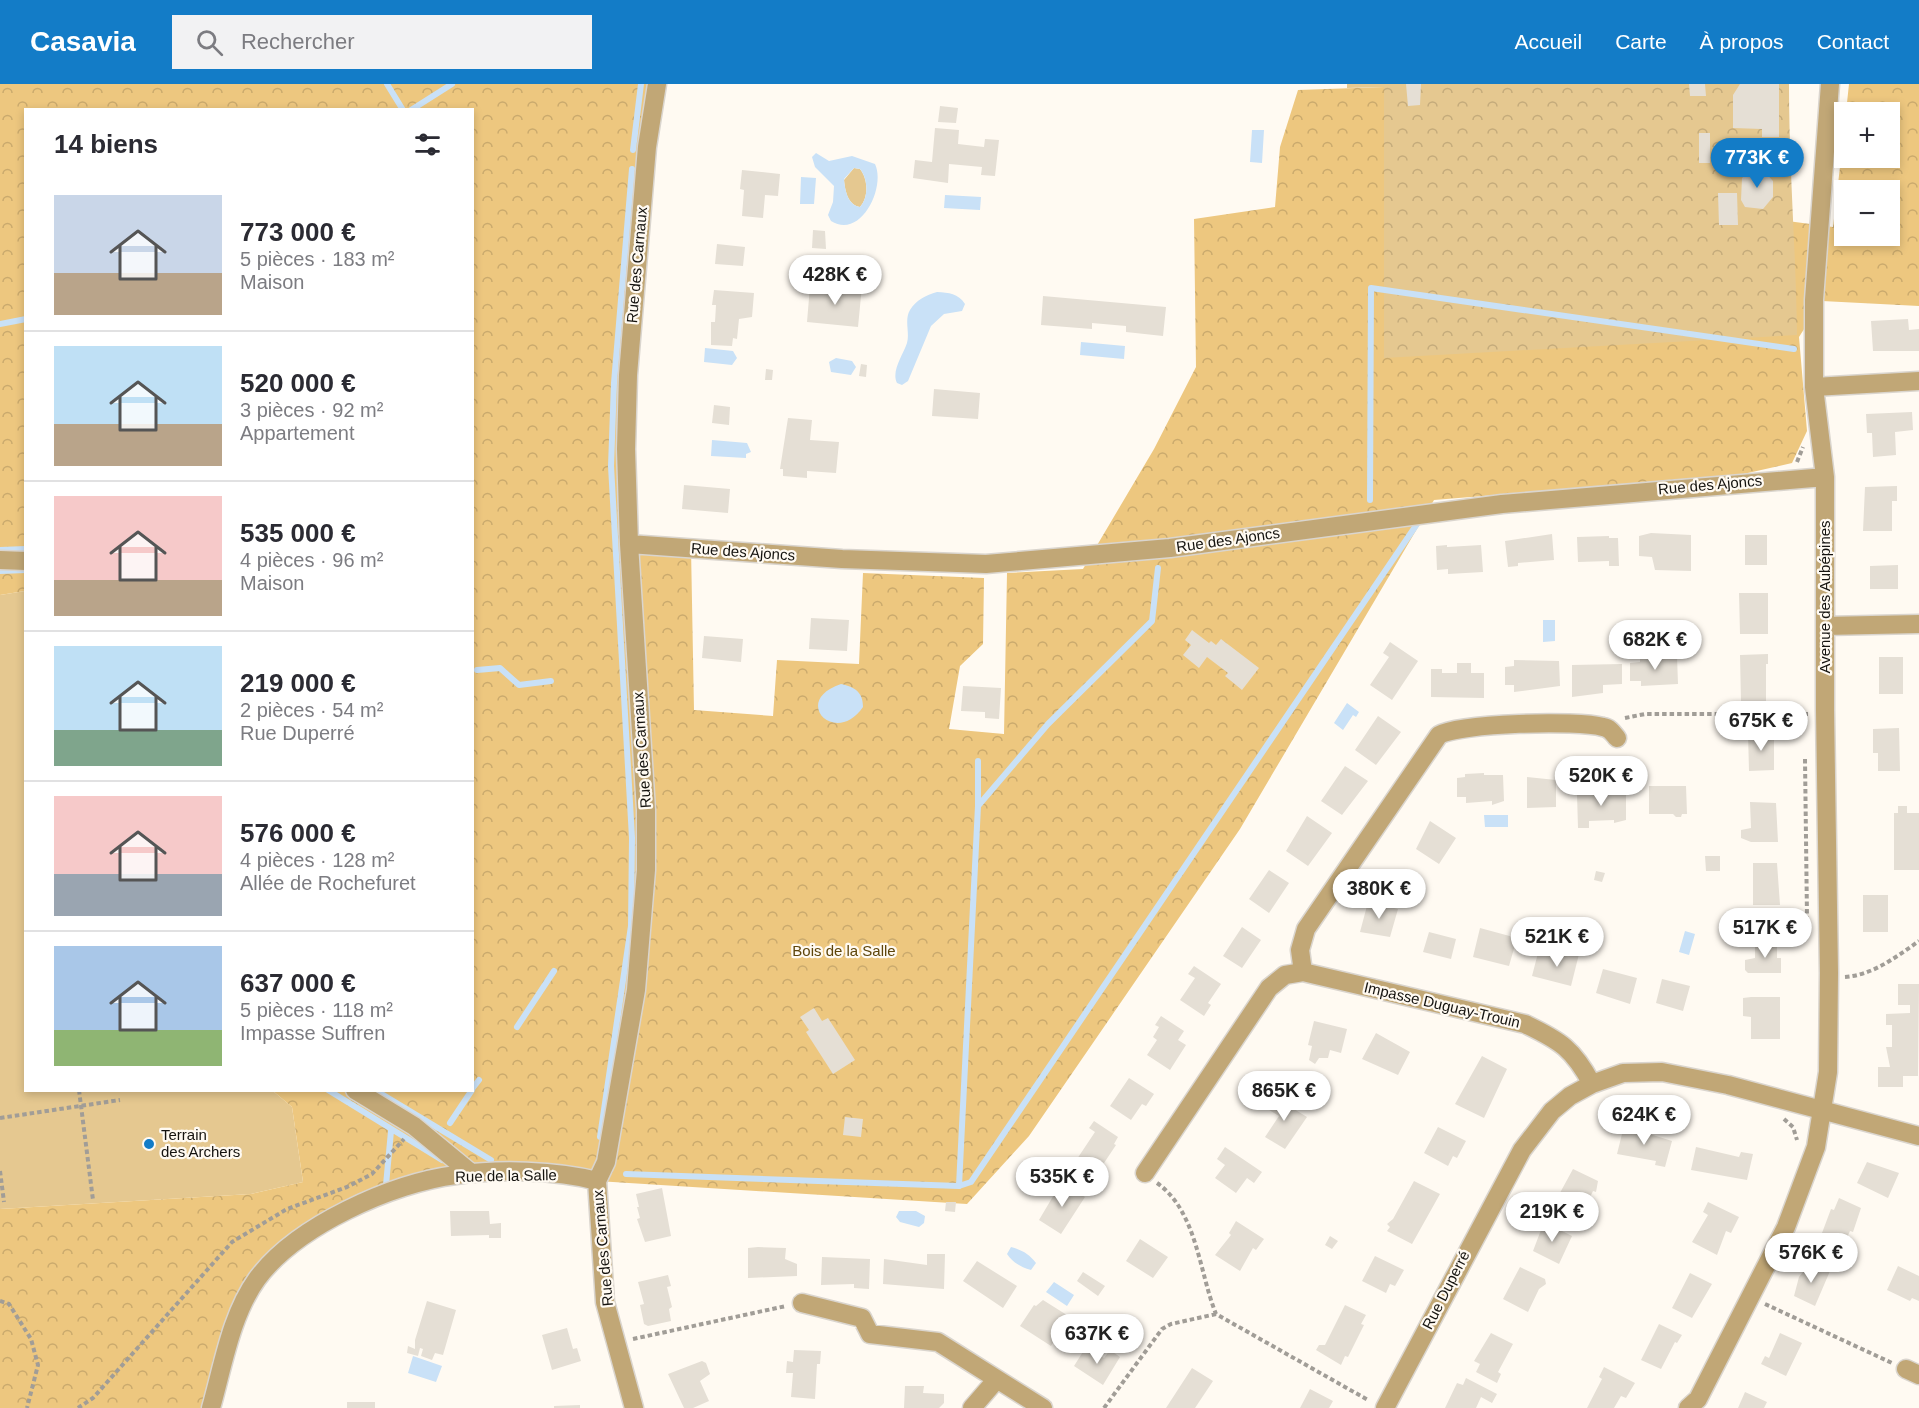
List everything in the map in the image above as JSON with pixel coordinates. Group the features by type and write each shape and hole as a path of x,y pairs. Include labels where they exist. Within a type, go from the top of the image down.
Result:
{"street":[{"name":"Rue des Carnaux","path":"634,1408 605,1302 597,1181 606,1162 636,990 646,880 646,810 629,544 626,449 628,375 647,147 657,84"},
{"name":"Avenue des Aubépines","path":"1688,1408 1698,1399 1752,1298 1786,1227 1816,1147 1828,1072 1829,993 1824,710 1825,477 1814,387 1816,264 1830,84"},
{"path":"1814,387 1919,381"},
{"name":"Rue des Ajoncs","path":"629,544 842,559 986,564 1170,548 1502,504 1825,477"},
{"path":"0,560 24,561"},
{"path":"1825,626 1919,624"},
{"path":"1145,1173 1269,988 1285,975 1304,972 1300,950 1306,929 1439,735 1458,728 1486,726 1611,733"},
{"name":"Impasse Duguay-Trouin","path":"1304,972 1525,1024 1566,1046 1578,1060 1592,1084"},
{"name":"Rue Duperré","path":"1379,1406 1522,1150 1552,1111 1570,1096 1592,1084 1623,1073 1662,1072 1919,1136"},
{"path":"358,1092 414,1126 471,1173"},
{"name":"Rue de la Salle","path":"211,1408 236,1320 257,1279 296,1241 348,1211 380,1197 435,1179 471,1173 579,1176 597,1181"},
{"path":"802,1303 862,1318 870,1334 938,1342 1043,1408"},
{"path":"972,1408 997,1379"}],"path":[{"path":"1611,733 1632,716 1645,714 1806,714 1824,710"},
{"path":"1829,993 1841,993 1842,977 1859,976 1875,969 1919,941"},
{"path":"79,1092 93,1200"},
{"path":"0,1118 120,1100"},
{"path":"78,1408 93,1398 232,1242 287,1209 346,1187 372,1174 414,1126"},
{"path":"0,1171 4,1202"},
{"path":"1145,1173 1168,1190 1184,1215 1216,1314"},
{"path":"1752,1298 1912,1372"},
{"path":"0,1301 9,1304 31,1339 38,1365 27,1408"},
{"path":"615,1344 728,1317 802,1303"},
{"path":"1104,1408 1162,1329 1171,1324 1216,1314 1379,1406"}],"green space":[{"name":"Bois de la Salle","path":"0,84 657,84 640,235 629,544 691,548 694,710 773,716 777,660 859,664 863,573 984,578 983,644 960,666 949,729 1004,734 1007,573 1083,569 1154,449 1196,367 1194,219 1275,207 1280,147 1298,90 1384,87 1384,208 1706,210 1833,227 1834,218 1834,246 1900,246 1900,180 1838,180 1840,168 1900,168 1900,102 1847,102 1849,84 1919,84 1919,306 1822,301 1799,337 1807,431 1792,463 1739,475 1434,500 1240,829 1029,1136 967,1204 597,1181 435,1179 296,1241 257,1279 211,1408 0,1408 0,1209 251,1194 303,1182 292,1107 274,1092 474,1092 474,108 24,108 24,591 0,595"},
{"path":"1347,84 1789,84 1797,335 1384,358 1384,87 1347,88"},
{"path":"854,168 860,169 866,183 865,198 860,207 850,200 844,184 844,180"},
{"name":"Terrain des Archers","path":"24,591 24,1092 274,1092 292,1107 303,1182 251,1194 0,1209 0,595"}],"water":[{"path":"1252,130 1264,130 1262,163 1250,162"},
{"path":"816,153 829,161 852,156 875,164 877,185 874,197 861,217 852,223 842,225 831,221 828,215 833,202 834,186 815,167 812,157","holes":["854,168 860,169 865,178 866,188 865,198 860,207 850,200 846,193 844,179"]},
{"path":"801,177 816,178 814,204 800,204"},
{"path":"945,195 981,197 980,210 944,208"},
{"path":"937,292 949,293 959,298 965,304 962,311 944,314 931,326 908,381 902,385 897,383 896,368 908,339 908,314 918,301"},
{"path":"1081,342 1125,346 1124,359 1080,355"},
{"path":"705,348 733,351 737,358 732,365 704,362"},
{"path":"836,358 852,361 856,367 851,375 831,372 829,362"},
{"path":"712,440 747,443 751,452 746,454 746,458 711,456"},
{"path":"1543,620 1555,620 1555,641 1543,642"},
{"path":"841,684 860,694 863,707 852,718 841,723 831,722 823,717 818,709 819,700 826,692"},
{"path":"1347,703 1359,712 1356,717 1353,715 1343,730 1334,723"},
{"path":"1484,815 1508,815 1508,827 1485,827"},
{"path":"1685,931 1695,934 1689,955 1679,952"},
{"path":"899,1211 916,1211 925,1216 924,1223 919,1227 900,1222 896,1217"},
{"path":"1011,1247 1025,1253 1036,1263 1031,1270 1024,1268 1009,1257 1007,1254"},
{"path":"1054,1282 1074,1295 1067,1306 1046,1292"},
{"path":"413,1356 442,1366 436,1382 408,1373"}],"building":[{"path":"1406,84 1421,84 1420,105 1408,106"},
{"path":"1689,84 1705,84 1706,96 1690,96"},
{"path":"1740,84 1779,84 1779,137 1762,137 1762,129 1733,128 1733,95"},
{"path":"940,106 958,108 956,123 938,122"},
{"path":"935,128 959,130 958,144 984,147 985,139 999,140 995,176 981,175 982,167 949,164 948,183 913,178 915,160 932,162"},
{"path":"1699,133 1710,133 1710,163 1699,163"},
{"path":"1754,167 1763,170 1773,181 1773,197 1763,209 1745,207 1741,200 1742,178"},
{"path":"742,170 780,174 778,196 765,195 763,218 742,216 744,190 740,189"},
{"path":"1718,193 1737,193 1738,225 1719,225"},
{"path":"813,230 825,231 826,249 812,248"},
{"path":"717,244 745,247 743,266 715,264"},
{"path":"846,285 862,286 858,327 807,322 810,286 846,288"},
{"path":"714,290 754,293 752,317 739,319 737,339 733,338 732,346 711,345 711,322 715,322 716,305 712,305"},
{"path":"1043,296 1166,307 1163,336 1126,332 1126,326 1092,323 1092,329 1041,325"},
{"path":"1908,319 1909,330 1919,329 1919,351 1873,351 1871,321"},
{"path":"861,364 867,365 866,377 859,376"},
{"path":"766,369 773,370 772,380 765,380"},
{"path":"934,389 980,393 978,419 932,416"},
{"path":"714,405 730,407 729,425 712,423"},
{"path":"1912,412 1913,430 1895,432 1896,455 1873,457 1872,433 1867,433 1866,414"},
{"path":"788,418 812,420 810,440 839,442 836,473 807,471 807,478 783,476 783,469 780,469"},
{"path":"684,485 730,489 728,513 682,509"},
{"path":"1897,486 1897,501 1892,501 1892,531 1863,531 1865,487"},
{"path":"1651,533 1691,535 1691,571 1655,570 1652,557 1639,556 1639,536"},
{"path":"1552,534 1554,560 1518,563 1518,566 1508,567 1505,541"},
{"path":"1745,535 1767,535 1767,565 1745,565"},
{"path":"1609,536 1609,538 1618,538 1619,566 1609,566 1609,561 1578,562 1577,537"},
{"path":"1447,545 1447,547 1481,545 1483,572 1448,574 1448,569 1437,570 1436,546"},
{"path":"1898,565 1898,589 1870,589 1870,566"},
{"path":"1739,593 1768,593 1768,634 1740,634"},
{"path":"811,618 849,620 847,651 809,649"},
{"path":"1192,630 1209,643 1211,641 1216,645 1221,639 1259,668 1242,690 1225,676 1228,673 1207,657 1199,668 1183,655 1191,645 1185,640"},
{"path":"704,636 743,639 741,662 702,658"},
{"path":"1390,642 1418,661 1392,700 1370,685 1389,657 1383,653"},
{"path":"1768,654 1766,702 1741,702 1740,655"},
{"path":"1677,656 1678,684 1641,686 1641,681 1630,681 1630,663 1640,662 1640,658"},
{"path":"1879,657 1903,657 1903,694 1879,694"},
{"path":"1514,660 1559,661 1560,686 1514,692 1514,685 1505,685 1505,667 1514,666"},
{"path":"1457,663 1471,663 1471,673 1484,673 1484,698 1431,697 1431,669 1442,669 1442,673 1457,673"},
{"path":"1622,664 1622,684 1603,685 1603,693 1572,697 1572,665"},
{"path":"963,686 1001,688 999,719 985,718 985,712 961,711"},
{"path":"1378,716 1401,732 1376,765 1355,750"},
{"path":"1899,728 1900,771 1878,771 1878,753 1873,753 1873,729"},
{"path":"1748,733 1774,733 1774,770 1749,771"},
{"path":"1345,766 1368,781 1342,815 1321,801"},
{"path":"1484,773 1484,775 1503,775 1504,801 1492,805 1492,801 1466,803 1466,797 1457,797 1457,778 1465,777 1465,774"},
{"path":"1527,777 1556,780 1556,807 1527,808"},
{"path":"1649,786 1686,786 1687,814 1676,817 1673,814 1649,814"},
{"path":"1607,791 1626,793 1626,820 1614,823 1614,820 1589,821 1589,828 1578,828 1577,794"},
{"path":"1750,802 1776,803 1778,842 1751,842 1741,838 1741,830 1751,828"},
{"path":"1898,806 1907,806 1907,813 1919,813 1919,870 1894,870 1894,813 1898,813"},
{"path":"1307,816 1332,833 1308,866 1286,851"},
{"path":"1430,821 1456,838 1439,864 1416,849"},
{"path":"1705,856 1720,856 1720,871 1706,871"},
{"path":"1753,863 1777,863 1780,905 1753,905"},
{"path":"1269,870 1289,883 1269,913 1249,899"},
{"path":"1596,871 1605,873 1602,882 1594,880"},
{"path":"1863,895 1888,895 1888,932 1863,932"},
{"path":"1368,902 1398,909 1390,937 1360,932"},
{"path":"1242,927 1261,940 1242,968 1223,956"},
{"path":"1480,928 1517,938 1509,966 1473,957"},
{"path":"1429,932 1456,939 1451,959 1423,952"},
{"path":"1777,941 1777,958 1781,958 1781,973 1748,973 1745,970 1745,960 1755,958 1755,942"},
{"path":"1563,950 1579,954 1571,986 1532,976 1538,953 1561,958"},
{"path":"1194,966 1221,984 1208,1003 1211,1005 1204,1016 1180,1000 1195,978 1188,974"},
{"path":"1603,969 1637,978 1630,1004 1596,993"},
{"path":"1662,979 1690,986 1683,1011 1656,1003"},
{"path":"1898,984 1919,984 1918,1076 1903,1076 1903,1087 1878,1087 1878,1067 1890,1067 1886,1047 1892,1047 1892,1025 1886,1025 1886,1014 1910,1013 1910,1005 1898,1005"},
{"path":"1780,997 1780,1039 1751,1039 1751,1017 1743,1016 1743,998"},
{"path":"814,1008 822,1021 828,1018 855,1060 833,1074 806,1032 809,1030 800,1017"},
{"path":"1161,1016 1184,1031 1178,1040 1186,1045 1170,1070 1147,1055 1157,1040 1153,1037 1159,1027 1155,1025"},
{"path":"1314,1021 1347,1029 1341,1053 1330,1050 1328,1058 1319,1058 1315,1064 1309,1060 1312,1046 1308,1045"},
{"path":"1376,1033 1410,1052 1398,1075 1362,1059"},
{"path":"1482,1056 1507,1069 1484,1118 1455,1104"},
{"path":"1129,1078 1154,1094 1146,1106 1142,1104 1131,1120 1110,1106"},
{"path":"1271,1095 1307,1117 1285,1149 1265,1137 1279,1116 1263,1106"},
{"path":"845,1117 863,1119 861,1137 843,1135"},
{"path":"1094,1121 1118,1137 1114,1144 1116,1145 1098,1172 1077,1159 1095,1132 1089,1128"},
{"path":"1624,1126 1672,1141 1665,1167 1655,1165 1656,1161 1617,1154"},
{"path":"1438,1127 1466,1141 1457,1158 1453,1156 1448,1166 1424,1153"},
{"path":"1225,1147 1262,1172 1254,1183 1247,1178 1236,1193 1215,1178 1225,1165 1217,1159"},
{"path":"1696,1147 1739,1157 1741,1152 1753,1154 1747,1180 1691,1170"},
{"path":"1867,1162 1899,1173 1888,1198 1857,1183"},
{"path":"1573,1169 1598,1181 1596,1192 1593,1191 1581,1216 1555,1202"},
{"path":"1059,1181 1085,1197 1061,1234 1039,1220 1055,1193 1053,1192"},
{"path":"1414,1181 1440,1194 1412,1244 1387,1231 1390,1227 1387,1224 1393,1219"},
{"path":"662,1188 671,1236 645,1242 637,1219 640,1218 636,1194"},
{"path":"1839,1198 1861,1208 1853,1232 1850,1231 1841,1251 1819,1241 1831,1209 1834,1210"},
{"path":"946,1202 956,1202 955,1212 945,1211"},
{"path":"1708,1202 1739,1217 1731,1233 1726,1231 1717,1255 1692,1242 1708,1215 1703,1212"},
{"path":"450,1211 489,1211 490,1224 501,1223 501,1238 489,1238 489,1235 451,1236"},
{"path":"1236,1221 1264,1239 1256,1250 1253,1248 1240,1271 1215,1255 1231,1235 1229,1233"},
{"path":"1544,1222 1572,1236 1559,1264 1533,1251"},
{"path":"1330,1236 1338,1241 1332,1249 1325,1245"},
{"path":"1140,1239 1168,1257 1153,1278 1126,1261"},
{"path":"748,1248 786,1248 785,1259 797,1264 797,1276 748,1278"},
{"path":"927,1254 945,1254 944,1289 883,1284 884,1259 927,1265"},
{"path":"1375,1256 1404,1270 1395,1286 1390,1284 1386,1293 1362,1281"},
{"path":"822,1257 870,1259 869,1289 854,1288 854,1284 821,1285"},
{"path":"977,1261 1017,1286 1003,1308 963,1281"},
{"path":"1811,1262 1830,1271 1815,1306 1794,1296 1799,1277"},
{"path":"1898,1266 1919,1276 1919,1301 1912,1298 1910,1301 1887,1290"},
{"path":"1520,1267 1545,1279 1546,1284 1539,1289 1528,1312 1503,1299"},
{"path":"1083,1272 1105,1286 1098,1296 1077,1281"},
{"path":"1690,1273 1712,1284 1692,1318 1672,1308"},
{"path":"668,1275 671,1286 667,1287 672,1307 669,1309 671,1321 648,1326 644,1324 640,1305 644,1304 638,1282"},
{"path":"1043,1300 1070,1317 1051,1346 1020,1326 1034,1305 1036,1306"},
{"path":"427,1301 456,1310 443,1355 435,1353 432,1360 421,1356 423,1349 420,1348 418,1356 407,1353 408,1346 415,1349 415,1340"},
{"path":"1345,1305 1366,1315 1361,1324 1364,1325 1348,1357 1345,1356 1341,1365 1316,1350 1319,1345 1325,1345"},
{"path":"1659,1324 1682,1335 1677,1343 1675,1342 1661,1369 1641,1360"},
{"path":"567,1328 573,1349 577,1348 581,1361 552,1370 542,1335"},
{"path":"1491,1333 1513,1344 1498,1372 1501,1374 1497,1383 1476,1372 1480,1364 1474,1361"},
{"path":"1780,1333 1802,1343 1786,1376 1761,1364 1765,1356 1769,1358"},
{"path":"1086,1347 1104,1358 1110,1350 1120,1357 1103,1385 1074,1366"},
{"path":"794,1350 821,1351 820,1364 817,1364 815,1399 791,1397 793,1373 786,1373 787,1361 793,1362"},
{"path":"702,1361 706,1363 710,1374 700,1381 709,1401 693,1408 684,1408 668,1374"},
{"path":"1604,1367 1635,1383 1626,1398 1621,1396 1614,1408 1587,1408 1602,1379 1599,1377"},
{"path":"1192,1368 1213,1381 1195,1408 1166,1408"},
{"path":"1466,1378 1497,1394 1492,1403 1481,1397 1476,1408 1445,1408 1457,1383 1463,1385"},
{"path":"905,1386 924,1386 923,1393 944,1394 944,1403 939,1408 904,1408"},
{"path":"1310,1389 1333,1401 1329,1408 1300,1408"},
{"path":"1745,1392 1767,1402 1764,1408 1738,1408"},
{"path":"347,1402 375,1402 375,1408 347,1408"},
{"path":"580,1405 580,1408 554,1408 554,1406"}],"waterway":[{"path":"387,84 402,108"},
{"path":"414,108 452,84"},
{"path":"633,150 641,84"},
{"path":"600,1137 631,926 632,838 611,466 614,383 632,169"},
{"path":"1370,500 1371,288 1794,349"},
{"path":"0,324 24,319"},
{"path":"626,1174 959,1186 971,1182 1417,524"},
{"path":"0,550 24,549"},
{"path":"959,1186 978,806 1048,724 1152,621 1158,568"},
{"path":"0,571 24,570"},
{"path":"477,670 500,668 519,685 551,681"},
{"path":"978,761 978,806"},
{"path":"517,1027 554,971"},
{"path":"474,1086 479,1080"},
{"path":"331,1092 442,1160"},
{"path":"378,1092 491,1160"},
{"path":"450,1123 471,1092"},
{"path":"386,1185 391,1131"}],"place":[{"name":"Terrain des Archers","path":"149,1144"}]}
